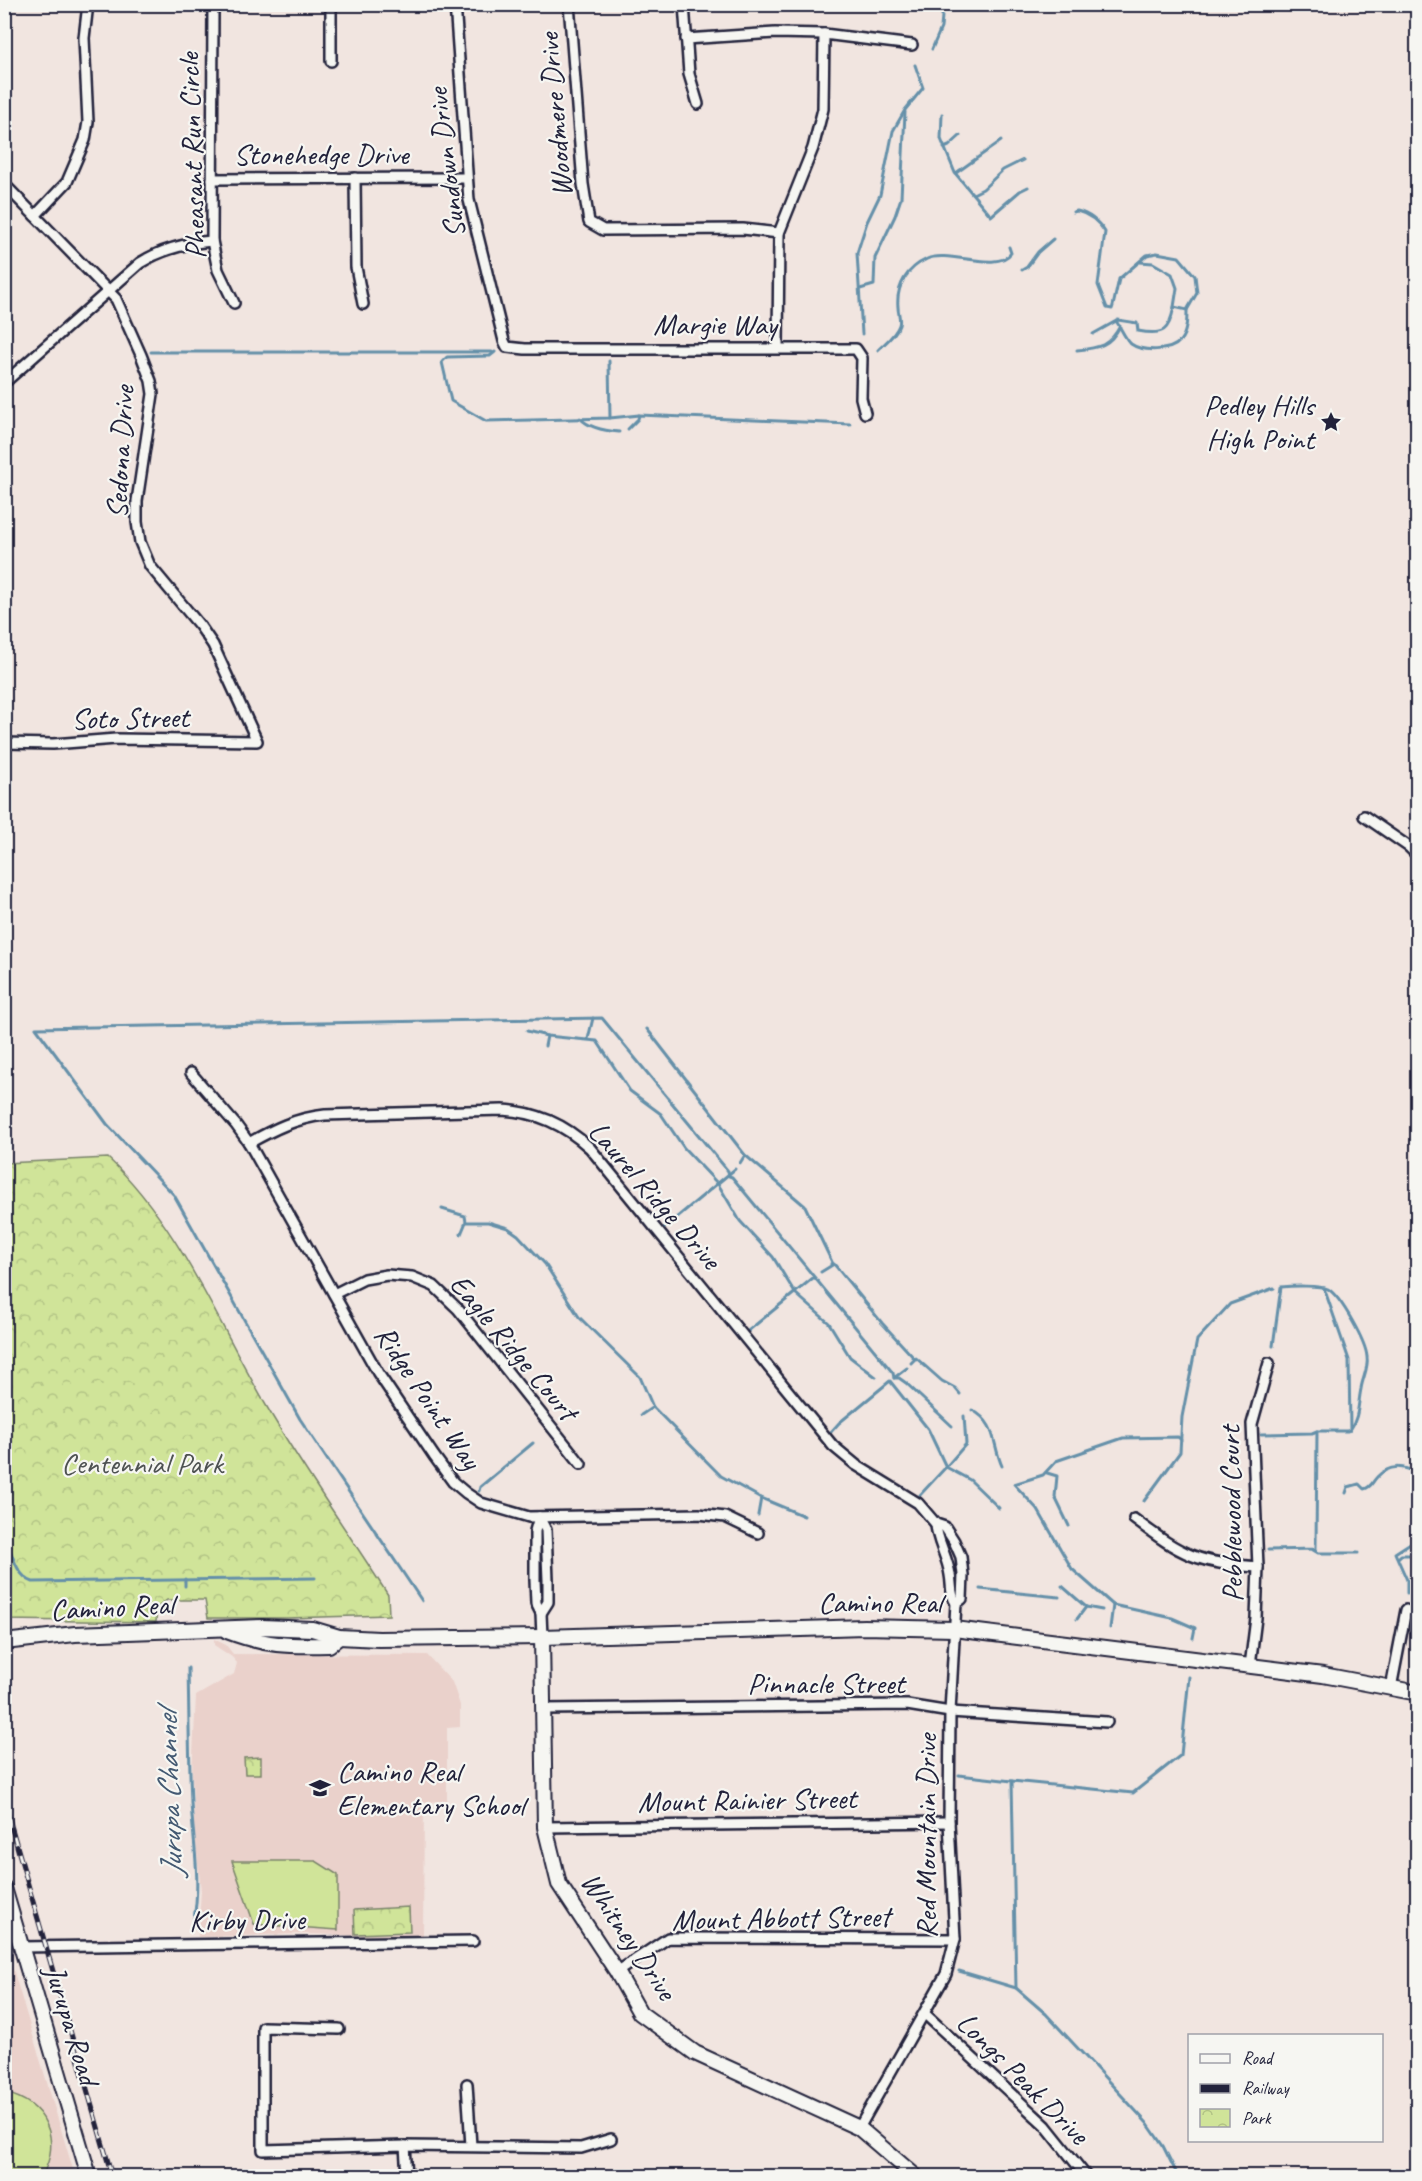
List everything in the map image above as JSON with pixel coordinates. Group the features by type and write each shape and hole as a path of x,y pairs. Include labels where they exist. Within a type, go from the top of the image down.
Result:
{"main road":[{"name":"Camino Real","path":"4,1641 75,1634 222,1629 261,1642 289,1646 329,1645 339,1636 379,1639 542,1637 864,1627 954,1629 1323,1675 1418,1694"},
{"name":"Whitney Drive","path":"542,1637 545,1827 559,1884 617,1972 640,2013 695,2053 859,2128 915,2176"},
{"name":"Jurupa Road","path":"4,1888 89,2176"}],"street":[{"path":"35,216 67,182 85,140 88,122 84,38 88,4"},
{"name":"Pheasant Run Circle","path":"213,4 213,241 218,270 234,303"},
{"path":"331,4 331,61"},
{"name":"Sundown Drive","path":"455,4 471,214 507,347"},
{"name":"Woodmere Drive","path":"569,4 583,184 589,222 603,230 743,229 779,233"},
{"path":"684,4 689,74 699,104"},
{"path":"687,39 775,33 824,34 912,45"},
{"path":"778,348 779,233 813,148 823,109 824,34"},
{"name":"Stonehedge Drive","path":"212,178 467,178"},
{"path":"355,178 356,267 363,304"},
{"name":"Sedona Drive","path":"4,184 116,299 151,381 153,394 137,501 140,542 150,566 201,626 213,645 257,741"},
{"path":"4,383 140,263 153,255 182,245 213,241"},
{"name":"Margie Way","path":"507,347 525,349 855,349 862,358 861,398 865,413"},
{"name":"Soto Street","path":"4,743 53,744 116,740 257,741"},
{"path":"1364,816 1409,847 1418,856"},
{"name":"Ridge Point Way","path":"191,1073 237,1125 249,1143 378,1373 453,1482 481,1503 518,1515 539,1517 714,1515 725,1517 758,1533"},
{"name":"Laurel Ridge Drive","path":"249,1143 288,1122 325,1114 523,1111 557,1123 575,1134 590,1148 833,1446 856,1465 918,1503 936,1524 945,1527 958,1548 963,1566 963,1594 962,1599 956,1603"},
{"name":"Eagle Ridge Court","path":"334,1294 364,1279 387,1275 412,1277 434,1286 458,1309 581,1464"},
{"name":"Pebblewood Court","path":"1250,1666 1256,1618 1258,1567 1252,1424 1269,1363"},
{"name":"Whitney Drive","path":"539,1517 535,1531 535,1580 536,1603 542,1613"},
{"name":"Whitney Drive","path":"539,1517 546,1530 548,1580 548,1602 542,1613 542,1637"},
{"path":"1134,1519 1167,1544 1185,1554 1221,1564 1258,1567"},
{"name":"Laurel Ridge Drive","path":"936,1524 936,1532 946,1556 950,1574 951,1597 956,1603 954,1629"},
{"path":"946,1556 958,1548"},
{"path":"535,1580 548,1580"},
{"path":"1391,1688 1406,1610"},
{"name":"Red Mountain Drive","path":"859,2128 946,1974 955,1939 949,1822 950,1712 954,1629"},
{"name":"Pinnacle Street","path":"544,1709 907,1705 950,1712 1107,1722"},
{"name":"Mount Rainier Street","path":"545,1827 949,1822"},
{"name":"Mount Abbott Street","path":"617,1972 668,1938 955,1939"},
{"name":"Kirby Drive","path":"20,1947 473,1941"},
{"name":"Longs Peak Drive","path":"925,2014 1046,2126 1086,2176"},
{"path":"339,2029 263,2027 263,2151 405,2146 581,2148 611,2139"},
{"path":"467,2084 471,2146"},
{"path":"405,2146 407,2176"}],"shaded area":[{"name":"Camino Real Elementary School","path":"214,1639 226,1645 233,1654 427,1655 452,1682 460,1705 460,1727 447,1728 447,1801 424,1802 423,1937 304,1934 198,1937 201,1891 194,1825 192,1774 196,1696 234,1674 237,1663 214,1645"},
{"path":"4,1949 7,1949 75,2176 5,2176"}],"green space":[{"name":"Centennial Park","path":"108,1158 133,1184 177,1244 281,1431 388,1595 389,1615 208,1618 205,1600 167,1600 157,1608 156,1622 5,1620 5,1163"},
{"path":"261,1757 261,1774 245,1774 244,1758"},
{"path":"232,1861 316,1861 338,1875 338,1930 254,1924"},
{"path":"409,1907 410,1932 355,1934 354,1910"},
{"path":"5,1963 7,1963 9,2051 5,2054"},
{"path":"5,2093 31,2105 46,2124 50,2136 50,2149 42,2176 5,2176"}],"waterway":[{"path":"932,49 941,28 943,4"},
{"path":"862,334 857,253 867,222 880,195 893,131 905,110 923,88 915,65"},
{"path":"860,289 874,285 875,258 901,198 905,112"},
{"path":"942,114 941,139 955,173 991,216 1028,187"},
{"path":"944,148 960,136"},
{"path":"956,173 1001,141"},
{"path":"973,194 983,189 1003,170 1023,160"},
{"path":"1073,212 1077,211 1089,216 1105,232 1098,285 1107,308 1112,309 1119,279 1147,255 1157,253 1179,257 1195,276 1197,293 1187,310"},
{"path":"1022,270 1053,239"},
{"path":"878,350 898,329 899,292 904,278 914,267 927,259 936,257 995,261 1004,259 1011,253 1009,247"},
{"path":"1140,262 1153,263 1172,274 1177,288 1174,307"},
{"path":"1093,334 1118,320 1137,323 1138,331 1159,332 1164,330 1170,322 1174,307 1187,310 1186,326 1182,338 1176,345 1163,349 1136,347 1127,339 1118,324 1116,321"},
{"path":"1077,350 1103,345 1112,338 1120,326"},
{"path":"151,352 492,352"},
{"path":"495,352 490,356 447,357 442,362 451,401 486,421 610,418 609,361"},
{"path":"610,418 639,415 850,424"},
{"path":"628,429 639,415"},
{"path":"580,418 593,427 619,432"},
{"path":"588,1039 593,1018"},
{"path":"422,1601 300,1419 174,1195 107,1124 36,1028 602,1018 728,1171 729,1176 893,1373 894,1378 907,1368"},
{"path":"647,1029 745,1155 805,1206 831,1264"},
{"path":"527,1031 547,1036 597,1041 630,1091 661,1114 684,1148 718,1184 740,1221 773,1257 795,1293 829,1323 850,1357 876,1377"},
{"path":"545,1046 547,1036"},
{"path":"740,1163 745,1155"},
{"path":"664,1228 735,1169"},
{"path":"442,1209 465,1216 466,1222 488,1222 508,1228 518,1235 545,1264 579,1317 640,1377 653,1407 721,1476 761,1498"},
{"path":"461,1234 466,1222"},
{"path":"821,1272 834,1264 914,1358"},
{"path":"748,1331 813,1278"},
{"path":"1273,1346 1281,1287 1319,1287 1328,1289 1333,1294 1346,1310 1358,1331 1367,1357 1357,1415 1350,1430"},
{"path":"1144,1501 1180,1452 1182,1417 1197,1340 1230,1304 1274,1288"},
{"path":"1268,1550 1316,1549 1317,1431 1350,1430 1349,1360 1324,1288"},
{"path":"911,1363 916,1358 960,1394"},
{"path":"894,1378 899,1378 906,1383 952,1426"},
{"path":"830,1433 890,1381 928,1429 946,1467 966,1444 964,1416"},
{"path":"641,1415 653,1407"},
{"path":"972,1410 980,1415 990,1428 1002,1466"},
{"path":"1261,1434 1317,1431"},
{"path":"1181,1440 1178,1437 1123,1438 1056,1461 1043,1475 1014,1484 1038,1510 1072,1569 1113,1605 1172,1618 1195,1628 1193,1638"},
{"path":"479,1491 480,1487 533,1443"},
{"path":"920,1495 946,1467 970,1480 999,1508"},
{"path":"1346,1493 1348,1487 1359,1484 1364,1489 1367,1488 1382,1473 1392,1468 1408,1469 1418,1475"},
{"path":"1047,1473 1057,1476 1055,1497 1069,1526"},
{"path":"758,1515 761,1498 804,1516"},
{"name":"Jurupa Channel","path":"4,1534 18,1568 27,1579 33,1582 315,1578"},
{"path":"1407,1593 1407,1580 1395,1553 1418,1538"},
{"path":"1313,1550 1318,1553 1358,1553"},
{"path":"1398,1558 1401,1555 1418,1555"},
{"name":"Jurupa Channel","path":"185,1579 185,1586"},
{"path":"1062,1586 1086,1607 1077,1619"},
{"path":"980,1589 1059,1597"},
{"path":"1110,1628 1113,1605"},
{"path":"1086,1607 1102,1610"},
{"name":"Jurupa Channel","path":"188,1668 191,1802 197,1875 194,1918"},
{"path":"1012,1781 1133,1793 1181,1755 1189,1677"},
{"path":"959,1775 1012,1781 1016,1988"},
{"path":"959,1971 1016,1988 1046,2014 1147,2123 1163,2146 1178,2176"}],"railway":[{"path":"4,1801 112,2176"}],"place":[{"name":"Pedley Hills High Point","path":"1331,422"},
{"name":"Camino Real Elementary School","path":"320,1788"}]}
